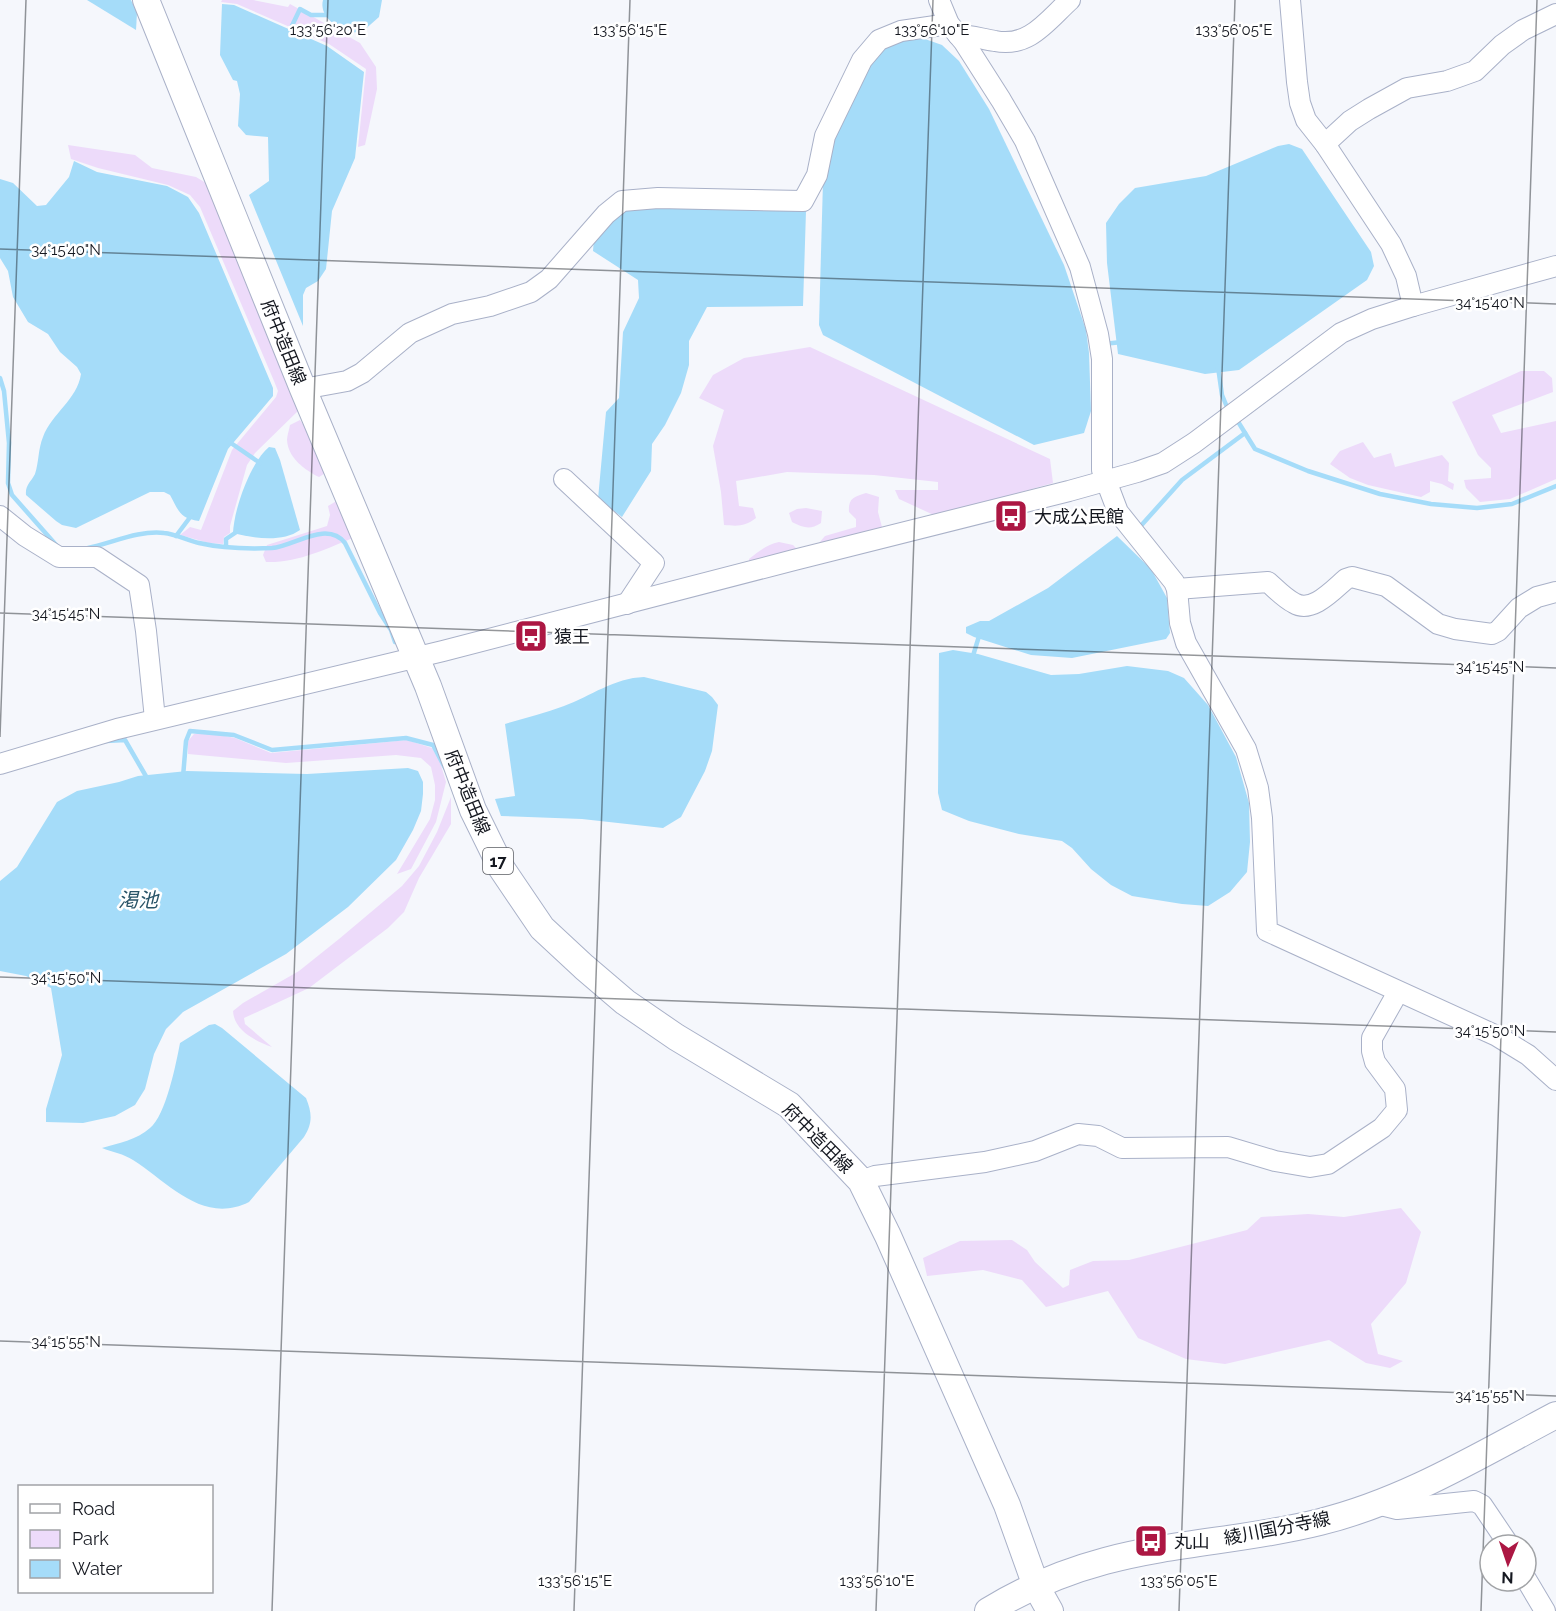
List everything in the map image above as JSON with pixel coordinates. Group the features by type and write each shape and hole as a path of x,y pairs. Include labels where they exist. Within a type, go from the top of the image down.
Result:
{"main road":[{"name":"府中造田線","path":"146,0 303,389 416,657 473,810 502,869 542,928 584,967 625,1002 676,1037 789,1105 861,1181 888,1236 1007,1505 1036,1586 1050,1611"},
{"name":"綾川国分寺線","path":"988,1611 1036,1586 1107,1560 1206,1541 1254,1536 1321,1522 1377,1504 1426,1484 1556,1415"}],"street":[{"path":"303,389 347,381 362,373 410,333 452,314 490,306 531,292 549,279 606,214 622,201 658,198 803,201 817,175 825,136 862,60 879,40 901,31 953,29 996,42 1014,42 1026,39 1070,0"},
{"path":"1290,0 1300,103 1306,120 1326,144 1391,244 1406,276 1413,306"},
{"path":"941,1 953,29 1001,100 1025,141 1080,267 1100,346 1102,470 1118,512 1174,582 1180,623 1186,644 1246,749 1258,788 1262,818 1267,931 1497,1036 1528,1055 1556,1080"},
{"path":"1326,144 1350,122 1369,109 1407,88 1447,81 1474,71 1502,45 1523,30 1556,14"},
{"path":"0,764 155,719 627,604 1106,481 1163,463 1194,443 1341,333 1372,319 1413,306 1556,266"},
{"path":"564,479 654,563 627,604"},
{"path":"0,516 25,536 59,557 98,557 139,585 155,719"},
{"path":"1176,589 1268,582 1295,604 1305,606 1314,605 1346,579 1352,577 1386,586 1438,624 1455,630 1492,634 1498,631 1519,608 1537,597 1556,592"},
{"path":"861,1181 875,1176 985,1162 1035,1151 1078,1134 1098,1136 1122,1148 1228,1148 1275,1161 1310,1167 1328,1164 1382,1128 1397,1110 1395,1089 1375,1062 1372,1038 1398,992"},
{"path":"1377,1504 1397,1509 1474,1501 1482,1505 1501,1533"},
{"path":"1534,1593 1545,1611"}],"green space":[{"path":"222,0 253,0 288,7 290,4 360,43 376,67 377,89 365,145 358,147 366,69 329,44 237,4 221,2"},
{"path":"68,145 135,155 152,168 196,177 211,186 300,409 255,453 247,465 230,533 224,537 223,544 209,543 180,535 190,527 201,530 232,450 276,397 278,391 200,207 190,195 168,185 71,159"},
{"path":"810,347 1050,459 1053,483 936,516 899,499 895,490 938,490 938,482 874,475 787,472 736,481 739,506 753,508 756,518 741,525 724,525 713,446 724,410 699,398 713,375 744,358"},
{"path":"1521,371 1544,371 1552,378 1553,392 1492,415 1501,433 1556,421 1556,479 1510,499 1480,502 1466,488 1464,480 1491,478 1491,468 1478,455 1452,402"},
{"path":"300,420 314,440 327,472 319,477 298,463 288,446 290,425"},
{"path":"1363,442 1374,458 1391,453 1395,467 1442,455 1449,463 1448,481 1454,484 1453,490 1430,481 1430,492 1421,497 1368,485 1350,478 1330,464 1340,451"},
{"path":"866,493 879,497 878,512 883,531 814,549 825,536 856,527 856,519 849,512 850,504 855,497"},
{"path":"340,499 355,537 301,558 266,562 263,555 267,545 327,526 330,515 328,506"},
{"path":"806,508 822,511 821,523 814,527 807,527 792,522 789,513"},
{"path":"779,542 793,545 799,551 749,566 749,559 766,547"},
{"path":"204,732 235,738 271,753 407,740 432,748 440,762 446,782 436,822 411,869 397,874 430,819 435,800 435,785 431,767 421,758 396,755 286,763 188,754 188,741 194,734"},
{"path":"451,797 451,824 419,878 404,912 388,928 309,988 244,1018 245,1024 272,1047 242,1030 234,1018 233,1011 299,971 402,886 419,866 437,832"},
{"path":"1401,1208 1421,1232 1406,1283 1371,1324 1378,1354 1403,1361 1390,1368 1366,1363 1329,1340 1225,1364 1186,1359 1138,1338 1108,1291 1046,1307 1022,1280 983,1270 927,1276 923,1258 960,1241 1012,1240 1027,1250 1035,1262 1063,1288 1069,1285 1070,1270 1093,1261 1129,1260 1247,1230 1261,1217 1308,1214 1344,1217"}],"water":[{"path":"87,0 131,0 137,13 136,30"},
{"path":"323,0 382,0 379,17 362,32 348,32 329,20 323,11"},
{"path":"222,4 234,5 327,46 364,72 355,158 332,211 326,269 318,281 306,288 303,295 303,326 249,195 269,181 268,137 246,135 238,126 240,94 237,81 233,80 220,55"},
{"path":"925,39 942,45 959,61 989,109 1064,265 1086,330 1089,353 1091,411 1084,433 1034,445 823,335 819,325 823,181 832,144 871,59 889,46 903,40"},
{"path":"1289,144 1302,149 1371,252 1374,266 1367,280 1239,370 1205,374 1118,354 1107,263 1106,223 1119,204 1135,188 1206,176 1278,146"},
{"path":"74,161 97,172 167,186 188,197 199,213 273,388 273,396 228,449 199,521 183,516 170,495 164,492 150,492 76,528 62,525 26,495 27,486 35,474 40,446 47,428 70,399 81,374 77,367 60,352 48,334 28,322 13,297 8,271 0,258 0,179 13,183 37,206 46,205 69,177"},
{"path":"634,207 800,207 806,211 803,306 707,307 689,341 689,365 681,393 665,425 652,444 651,471 622,517 598,499 606,412 619,398 623,332 639,298 638,280 593,251 594,238 624,209"},
{"path":"269,447 275,448 280,460 300,530 285,537 276,538 258,538 233,533 236,512 244,487 255,464"},
{"path":"1117,536 1151,569 1167,598 1170,633 1166,639 1072,658 1031,655 966,633 966,627 980,621 989,621 1048,588"},
{"path":"953,650 978,654 1051,675 1079,674 1127,666 1168,671 1184,678 1208,705 1236,757 1249,803 1250,842 1247,872 1230,892 1208,906 1132,896 1111,885 1062,841 1019,834 969,821 942,810 938,793 939,653"},
{"path":"644,677 706,692 718,705 712,751 705,771 681,817 663,828 582,819 501,816 495,799 515,796 505,724 564,706 623,681"},
{"name":"渇池","path":"408,768 418,771 423,782 421,811 413,830 396,860 348,907 286,954 183,1012 166,1029 154,1054 145,1089 135,1105 115,1116 83,1123 46,1122 46,1109 62,1055 51,988 26,976 0,971 0,881 17,867 57,802 77,791 138,776 187,771 307,774"},
{"path":"215,1024 306,1098 310,1113 309,1127 304,1137 249,1202 232,1208 202,1205 173,1189 129,1158 102,1148 133,1138 150,1128 161,1112 165,1101 180,1043 209,1025"}],"waterway":[{"path":"288,34 300,9 311,15 330,15"},
{"path":"1103,344 1122,342"},
{"path":"1218,367 1222,395 1227,407"},
{"path":"0,378 4,391 9,443 8,483 12,495 57,546"},
{"path":"1237,420 1255,449 1308,471 1380,494 1431,504 1477,508 1512,504 1556,486"},
{"path":"1138,529 1182,480 1245,433"},
{"path":"228,441 260,463"},
{"path":"176,536 191,516"},
{"path":"226,546 226,539 238,531"},
{"path":"88,548 145,533 164,533 208,545 254,548 272,548 310,536 329,534 345,543 391,630 395,642"},
{"path":"972,659 980,633"},
{"path":"183,777 186,741 190,731 234,735 272,750 406,738 433,745 445,768"},
{"path":"106,741 125,740 147,778"}],"place":[{"name":"大成公民館","path":"1011,516"},
{"name":"猿王","path":"531,636"},
{"name":"丸山","path":"1151,1541"}]}
